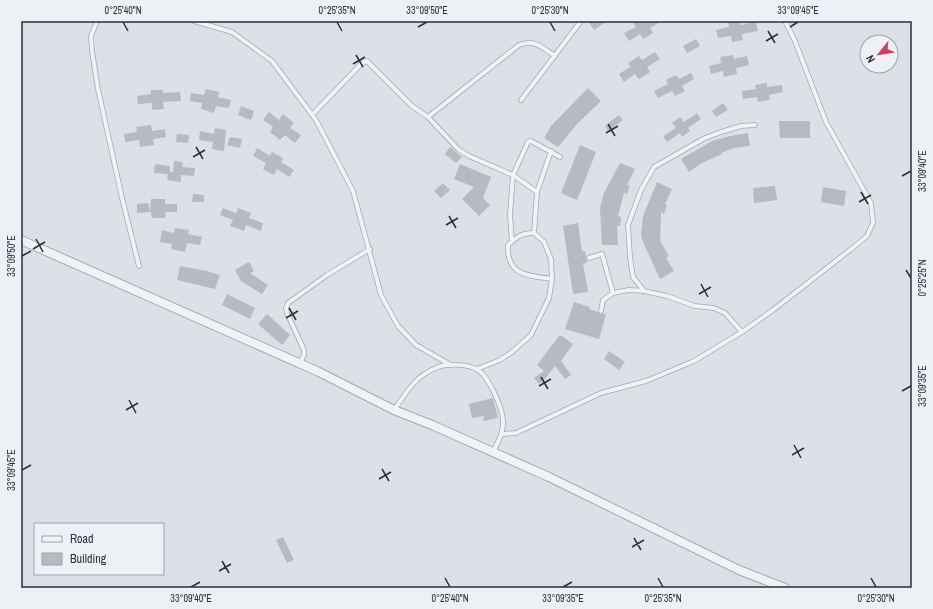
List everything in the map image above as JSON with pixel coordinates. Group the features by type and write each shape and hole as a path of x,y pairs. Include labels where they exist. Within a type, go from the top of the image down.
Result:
{"street":[{"path":"21,240 319,372 394,410 432,425 549,477 739,570 785,588"}],"lane":[{"path":"97,21 91,36 94,66 138,266"},
{"path":"194,21 232,32 272,61 312,114 353,191 370,249 381,295 398,326 416,345 449,364 477,369 485,376 500,406 503,421 502,434 493,452"},
{"path":"521,100 581,21"},
{"path":"502,434 516,433 601,393 646,381 694,361 742,332 773,310 867,236 873,223 871,203 826,122 795,41 785,21"},
{"path":"428,117 519,45 527,42 535,43 555,56"},
{"path":"312,114 361,64 367,61 412,106 428,117 458,148 469,156 513,175 537,192"},
{"path":"644,291 633,277 628,225 642,190 654,167 705,138 741,126 755,125"},
{"path":"512,242 510,215 513,175 528,142 531,141 560,157"},
{"path":"534,233 537,192 551,152"},
{"path":"477,369 500,360 512,352 531,335 549,298 552,279 551,259 544,242 534,233 524,233 517,236 508,245 508,255 511,264 518,272 530,276 552,279"},
{"path":"300,364 304,350 287,314 286,308 288,303 326,275 370,249"},
{"path":"589,258 602,254 613,293"},
{"path":"601,311 603,300 613,293 629,290 644,291 667,296 695,306 714,308 726,313 742,332"},
{"path":"394,410 411,385 436,367 449,364"}],"building":[{"path":"588,21 607,21 594,30"},
{"path":"632,21 661,21 650,28 653,33 643,39 640,34 629,41 624,33 636,27"},
{"path":"739,21 740,25 756,22 758,31 742,34 743,40 732,42 731,36 718,38 716,30 729,27 728,22"},
{"path":"696,39 700,46 687,53 683,46"},
{"path":"655,52 660,59 647,67 650,72 639,79 635,74 624,82 619,74 630,67 628,63 639,56 642,60"},
{"path":"733,55 734,59 747,56 749,65 736,68 737,74 724,77 723,71 711,74 709,66 721,63 720,57"},
{"path":"691,73 694,79 682,86 685,91 675,96 672,91 658,98 654,91 668,84 666,80 676,75 679,79"},
{"path":"767,83 767,87 782,85 783,92 769,95 770,100 758,102 757,97 743,99 742,91 756,89 755,85"},
{"path":"588,88 601,101 577,124 558,147 544,138 551,126"},
{"path":"206,89 219,92 218,97 231,100 229,108 216,106 214,113 201,109 202,103 190,101 191,93 204,95"},
{"path":"151,90 163,90 163,93 180,92 181,101 163,102 164,109 152,110 152,103 138,104 137,96 151,94"},
{"path":"723,103 728,110 716,117 712,111"},
{"path":"241,106 254,111 251,120 238,115"},
{"path":"269,112 279,120 283,114 294,123 290,128 301,135 295,143 285,135 280,140 270,132 273,127 263,120"},
{"path":"697,113 701,119 688,128 690,131 682,137 680,133 667,142 663,136 676,128 672,123 680,117 684,122"},
{"path":"619,115 623,120 608,131 605,126"},
{"path":"779,121 810,121 810,138 780,138"},
{"path":"151,125 152,131 165,129 166,137 153,139 154,145 140,147 139,140 125,142 124,134 137,132 136,127"},
{"path":"215,128 226,130 224,151 212,149 213,142 199,140 200,131 214,134"},
{"path":"748,133 750,146 734,148 721,153 722,154 700,164 689,172 681,159 712,141"},
{"path":"177,134 189,135 188,143 176,142"},
{"path":"230,137 242,139 240,148 227,145"},
{"path":"580,145 596,152 577,200 561,193"},
{"path":"450,147 462,157 456,163 445,154"},
{"path":"257,148 270,156 272,152 283,158 281,162 294,170 289,177 277,169 274,175 263,169 266,163 253,156"},
{"path":"174,161 183,162 182,167 195,168 194,176 181,175 181,182 167,180 168,174 154,173 155,164 170,166 170,172 173,172"},
{"path":"620,163 635,169 627,185 630,186 627,194 624,193 618,216 621,217 620,226 617,226 618,245 602,245 600,208 604,193"},
{"path":"460,164 491,177 483,198 490,205 479,216 462,199 474,187 454,179"},
{"path":"657,182 672,189 665,204 667,205 664,214 661,212 660,241 669,256 666,258 674,271 660,279 641,235 643,216"},
{"path":"443,183 450,190 441,198 434,191"},
{"path":"775,186 777,200 754,203 753,188"},
{"path":"823,187 846,191 844,206 821,202"},
{"path":"193,194 204,195 204,202 192,202"},
{"path":"151,199 165,199 165,204 177,204 177,212 166,212 165,218 152,218 150,212"},
{"path":"148,203 150,212 137,213 137,204"},
{"path":"223,208 236,213 238,208 251,213 249,218 263,223 261,231 246,225 244,231 230,226 233,220 220,215"},
{"path":"578,223 582,251 585,251 587,263 583,263 588,292 573,294 563,226"},
{"path":"175,228 189,230 188,234 202,237 200,245 187,243 185,252 171,249 172,244 160,242 162,230 174,233"},
{"path":"249,262 254,271 250,273 268,285 262,294 241,281 235,270"},
{"path":"180,266 220,275 215,289 177,280"},
{"path":"227,294 255,308 250,319 222,305"},
{"path":"574,302 590,307 589,309 600,314 606,314 599,339 565,329"},
{"path":"267,314 290,335 282,345 258,324"},
{"path":"559,336 562,336 573,344 561,361 571,375 565,379 555,366 539,384 534,378 544,371 537,365"},
{"path":"609,351 625,362 619,370 604,359"},
{"path":"493,398 498,418 483,421 484,416 472,418 469,404"},
{"path":"283,537 294,560 287,563 276,540"}]}
